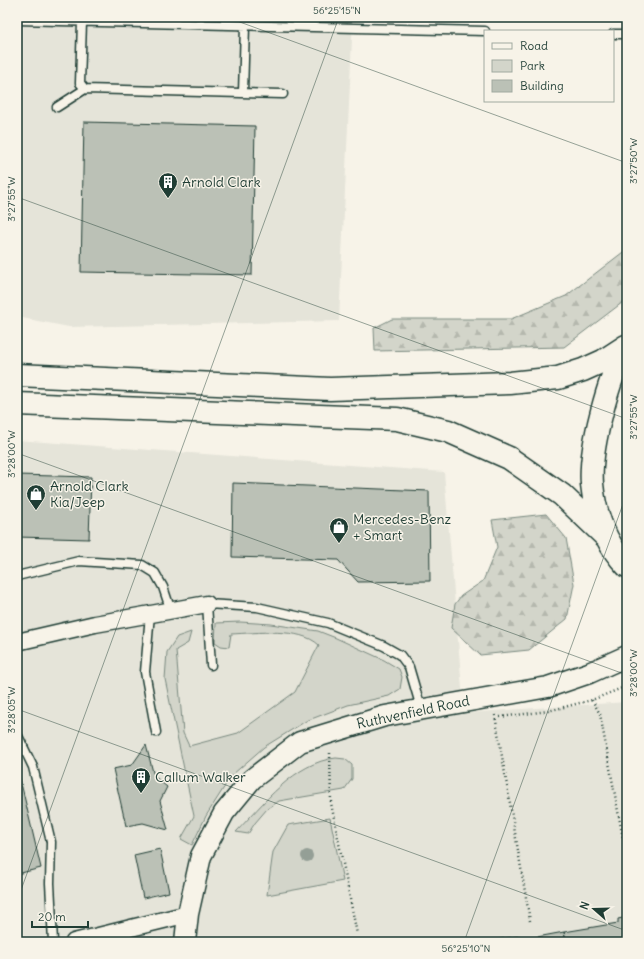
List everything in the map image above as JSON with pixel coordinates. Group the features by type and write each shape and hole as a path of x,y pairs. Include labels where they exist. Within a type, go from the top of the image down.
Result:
{"highway":[{"path":"17,375 330,389 510,383 558,378 583,370 603,361 626,346"},
{"path":"605,536 596,509 592,483 593,463 599,427 608,392 626,346"},
{"path":"17,404 397,419 448,431 509,458 562,495 605,536 627,566"}],"street":[{"path":"17,642 95,624 207,604"},
{"name":"Ruthvenfield Road","path":"185,942 188,914 201,856 224,813 252,779 300,742 385,716 421,708 548,687 589,673 625,652"},
{"path":"74,942 188,914"}],"lane":[{"path":"17,20 484,31"},
{"path":"82,22 80,83 85,89"},
{"path":"243,93 245,26"},
{"path":"614,34 627,34"},
{"path":"57,107 85,89 283,94"},
{"path":"17,576 79,561 142,565 156,573 163,587 171,611"},
{"path":"211,665 207,604 257,607 328,623 384,646 400,655 409,667 421,708"},
{"path":"150,614 145,672 156,732"},
{"path":"17,734 33,767 51,842 50,890 53,942"}],"path":[{"path":"496,718 548,711 592,700 627,686"},
{"path":"494,696 496,718 530,921"},
{"path":"592,700 600,714 627,860"},
{"path":"330,732 332,803 357,934"}],"shaded area":[{"path":"17,17 353,17 339,321 69,327 17,317"},
{"path":"17,440 444,472 464,713 627,702 627,942 17,942"}],"green space":[{"path":"627,249 627,299 564,347 375,351 374,328 392,319 511,319 566,296"},
{"path":"546,514 566,538 574,584 567,619 529,650 480,655 451,628 455,604 461,596 483,581 497,547 492,520"},
{"path":"240,622 271,624 318,631 336,638 384,660 399,669 402,677 400,689 389,696 348,705 306,721 264,747 232,775 206,816 192,845 181,839 194,816 165,679 167,652 177,637 191,632 188,643 176,650 183,733 189,746 238,733 295,692 319,645 311,639 289,633 277,632 231,634 229,647 221,646 215,642 216,623"},
{"path":"336,758 345,759 352,765 352,779 344,790 279,801 267,809 248,834 236,832 269,797 293,776 307,767 321,761"},
{"path":"330,818 343,881 267,895 273,852 288,825"}],"building":[{"name":"Arnold Clark","path":"84,122 255,126 252,275 81,272"},
{"path":"17,475 91,477 89,539 17,537"},
{"path":"233,483 429,491 430,581 358,582 338,560 232,557"},
{"name":"Callum Walker","path":"146,745 154,776 167,787 160,801 168,830 143,823 126,826 113,769 132,765"},
{"path":"17,766 41,868 17,874"},
{"path":"160,849 169,892 143,898 134,855"},
{"path":"627,917 627,942 566,942 564,932 618,923 618,919"},
{"path":"564,932 566,942 521,942 521,940"},
{"path":"520,936 521,942 483,942"}],"place":[{"name":"Arnold Clark","path":"168,199"},
{"name":"Arnold Clark Kia/Jeep","path":"36,511"},
{"name":"Mercedes-Benz + Smart","path":"339,544"},
{"name":"Callum Walker","path":"141,794"}]}
